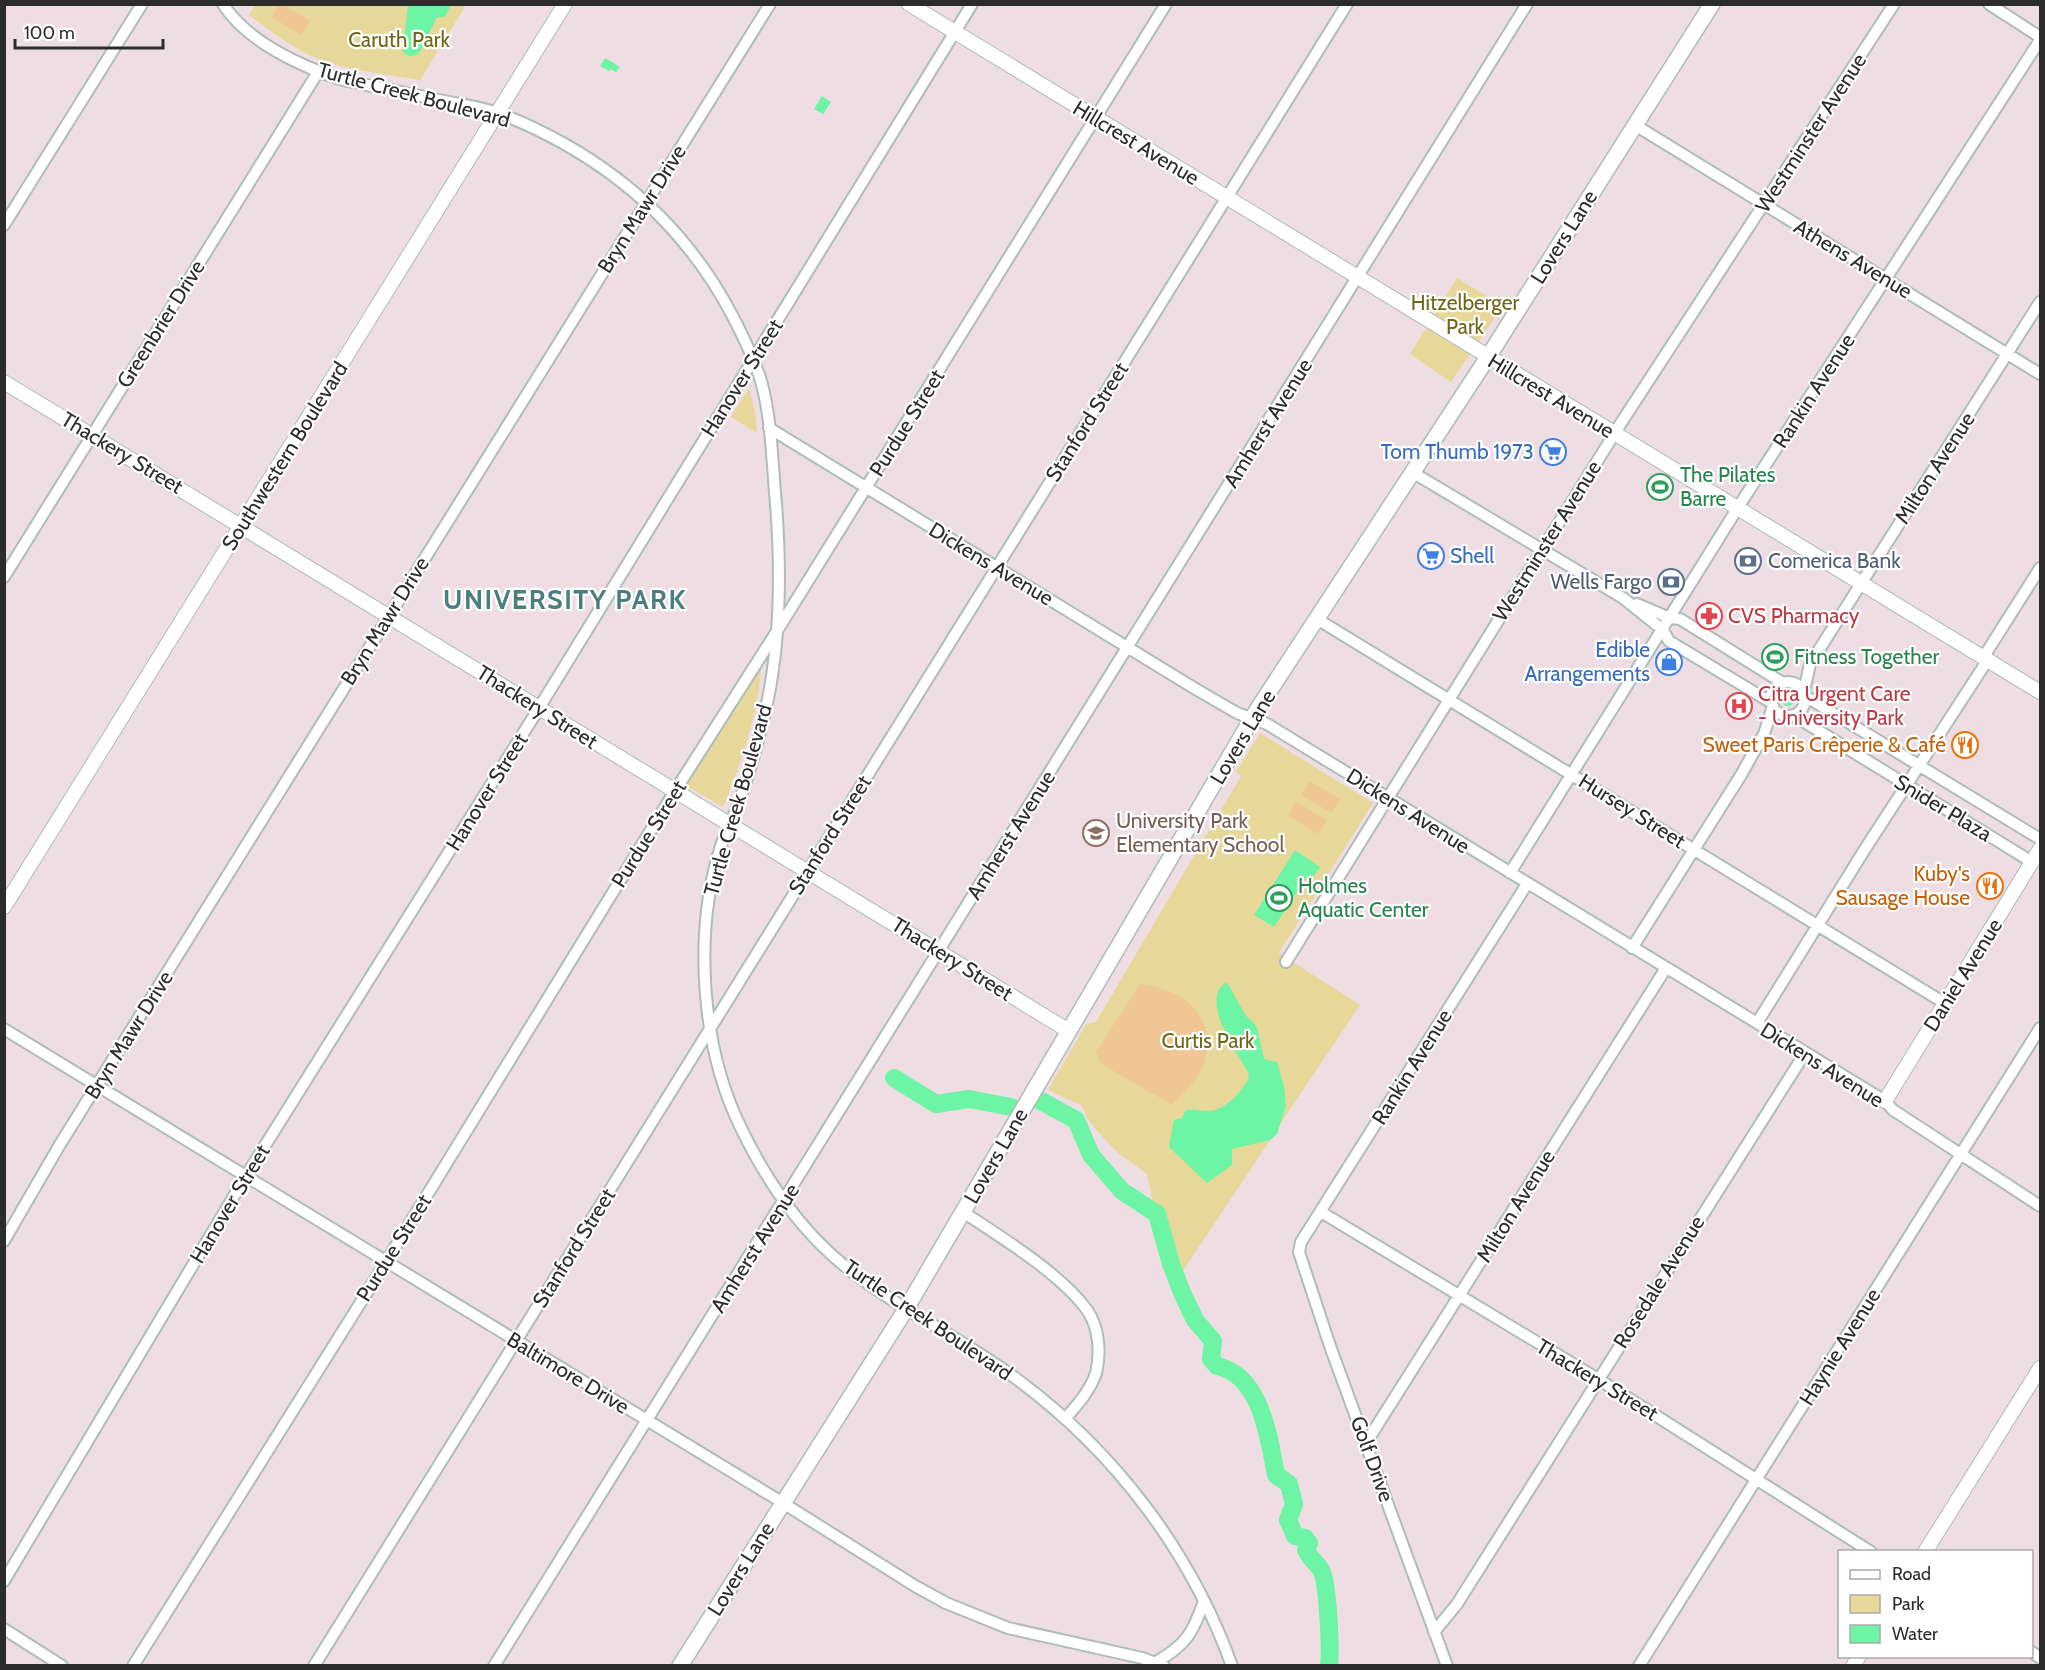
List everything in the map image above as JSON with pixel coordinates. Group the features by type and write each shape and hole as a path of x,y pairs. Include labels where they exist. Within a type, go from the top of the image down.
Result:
{"main road":[{"name":"Lovers Lane","path":"680,1665 906,1310 1252,719 1488,357 1712,4"}],"street":[{"path":"4,225 142,4"},
{"name":"Turtle Creek Boulevard","path":"223,4 241,26 263,42 318,72 343,80 498,113 576,150 622,182 646,203 689,247 706,271 731,314 761,382 769,428 779,539 780,592 773,670 759,739 716,865 708,912 705,984 709,1029 718,1069 740,1127 767,1177 822,1246 869,1285 1019,1380 1065,1419 1148,1509 1204,1600 1232,1665"},
{"name":"Southwestern Boulevard","path":"4,907 565,4"},
{"name":"Bryn Mawr Drive","path":"4,1241 59,1146 770,4"},
{"name":"Hillcrest Avenue","path":"909,4 2040,692"},
{"name":"Hanover Street","path":"4,1581 246,1176 539,708 972,4"},
{"name":"Purdue Street","path":"133,1665 386,1262 675,791 777,631 1166,4"},
{"name":"Stanford Street","path":"314,1665 1347,4"},
{"name":"Amherst Avenue","path":"494,1665 1527,4"},
{"name":"Westminster Avenue","path":"1286,962 1614,434 1894,4"},
{"path":"1989,4 2040,38"},
{"name":"Rankin Avenue","path":"1510,873 1737,509 2040,38"},
{"name":"Greenbrier Drive","path":"4,577 318,72"},
{"name":"Athens Avenue","path":"1635,125 2040,374"},
{"name":"Milton Avenue","path":"1804,693 1810,664 2040,302"},
{"name":"Thackery Street","path":"4,382 1069,1031"},
{"name":"Dickens Avenue","path":"769,428 1237,713 1267,724 1885,1101 1893,1110 2040,1206"},
{"path":"1412,472 1623,598 1663,630 1669,641 1772,705 1779,713 1790,716"},
{"path":"1756,1023 1921,765 2040,568"},
{"path":"1623,598 1685,622 1785,682 1797,684 1804,693 1803,708 1764,734"},
{"name":"Hursey Street","path":"1317,619 1946,1004"},
{"name":"Milton Avenue","path":"1785,682 1810,664"},
{"path":"1632,948 1741,776 1764,734 1772,705 1773,691 1785,682"},
{"name":"Snider Plaza","path":"1804,693 2040,838"},
{"name":"Snider Plaza","path":"1790,716 2032,862"},
{"name":"Daniel Avenue","path":"1885,1101 2040,849"},
{"name":"Rankin Avenue","path":"1299,1251 1301,1242 1527,884"},
{"name":"Milton Avenue","path":"1366,1443 1666,968"},
{"name":"Haynie Avenue","path":"1639,1665 2040,1028"},
{"name":"Baltimore Drive","path":"4,1029 946,1603 1008,1628 1160,1664 1175,1651 1194,1628 1204,1600"},
{"name":"Rosedale Avenue","path":"1434,1632 1456,1604 1804,1053"},
{"path":"963,1212 1041,1267 1076,1298 1092,1321 1098,1345 1096,1372 1081,1400 1065,1419"},
{"name":"Thackery Street","path":"1320,1212 1598,1380 1869,1550"},
{"name":"Golf Drive","path":"1299,1251 1330,1346 1447,1665"},
{"path":"1926,1550 2040,1368"},
{"path":"4,1629 62,1665"}],"green space":[{"name":"Caruth Park","path":"256,4 466,5 420,80 348,68 307,54 284,41 249,15"},
{"name":"Hitzelberger Park","path":"1457,278 1503,306 1451,382 1410,354"},
{"path":"749,389 755,411 757,433 731,417"},
{"path":"761,665 753,720 723,807 685,785"},
{"name":"Curtis Park","path":"1260,733 1373,803 1279,953 1360,1005 1279,1126 1277,1134 1270,1140 1174,1284 1153,1224 1152,1199 1147,1174 1118,1153 1089,1121 1082,1106 1048,1090 1086,1024 1096,1022 1241,776 1236,772"}],"shaded area":[{"path":"279,5 283,5 310,21 301,35 272,17"},
{"path":"1310,781 1340,799 1332,813 1301,795"},
{"path":"1296,802 1327,820 1318,834 1288,815"},
{"path":"1140,984 1170,991 1182,998 1192,1006 1205,1029 1207,1043 1203,1067 1192,1084 1172,1105 1100,1063 1096,1052"}],"water":[{"path":"408,5 451,5 445,17 437,17 420,52 409,56 403,52 402,42"},
{"path":"605,58 620,67 616,72 600,66"},
{"path":"822,96 831,102 823,114 814,109"},
{"path":"1785,692 1791,692 1795,699 1791,706 1785,706 1781,702 1781,696"},
{"name":"Holmes Aquatic Center","path":"1295,850 1320,867 1311,880 1306,878 1274,927 1254,915"},
{"path":"1225,983 1228,984 1246,1016 1257,1027 1264,1059 1277,1062 1284,1086 1286,1106 1277,1134 1270,1140 1232,1149 1232,1165 1207,1183 1169,1147 1174,1120 1182,1118 1186,1110 1205,1111 1225,1105 1241,1090 1249,1078 1218,1014 1216,1002 1218,991"}],"waterway":[{"path":"894,1078 936,1104 969,1099 1011,1107"},
{"path":"1041,1101 1076,1120 1091,1155 1122,1191 1157,1214 1171,1264 1183,1295 1195,1320 1213,1341 1211,1359 1217,1366 1232,1372 1244,1382 1253,1395 1266,1427 1276,1475 1289,1484 1294,1504 1288,1520 1295,1536 1305,1538 1309,1543 1306,1550 1321,1570 1323,1577 1328,1616 1329,1666"}],"place":[{"name":"Tom Thumb 1973","path":"1553,452"},
{"name":"The Pilates Barre","path":"1660,487"},
{"name":"Shell","path":"1431,556"},
{"name":"Comerica Bank","path":"1748,561"},
{"name":"Wells Fargo","path":"1671,582"},
{"name":"CVS Pharmacy","path":"1709,616"},
{"name":"Fitness Together","path":"1775,657"},
{"name":"Edible Arrangements","path":"1669,662"},
{"name":"Citra Urgent Care - University Park","path":"1739,706"},
{"name":"Sweet Paris Crêperie & Café","path":"1965,745"},
{"name":"University Park Elementary School","path":"1096,833"},
{"name":"Kuby's Sausage House","path":"1990,886"},
{"name":"Holmes Aquatic Center","path":"1279,898"}],"district":[{"name":"UNIVERSITY PARK","path":"565,600"}]}
